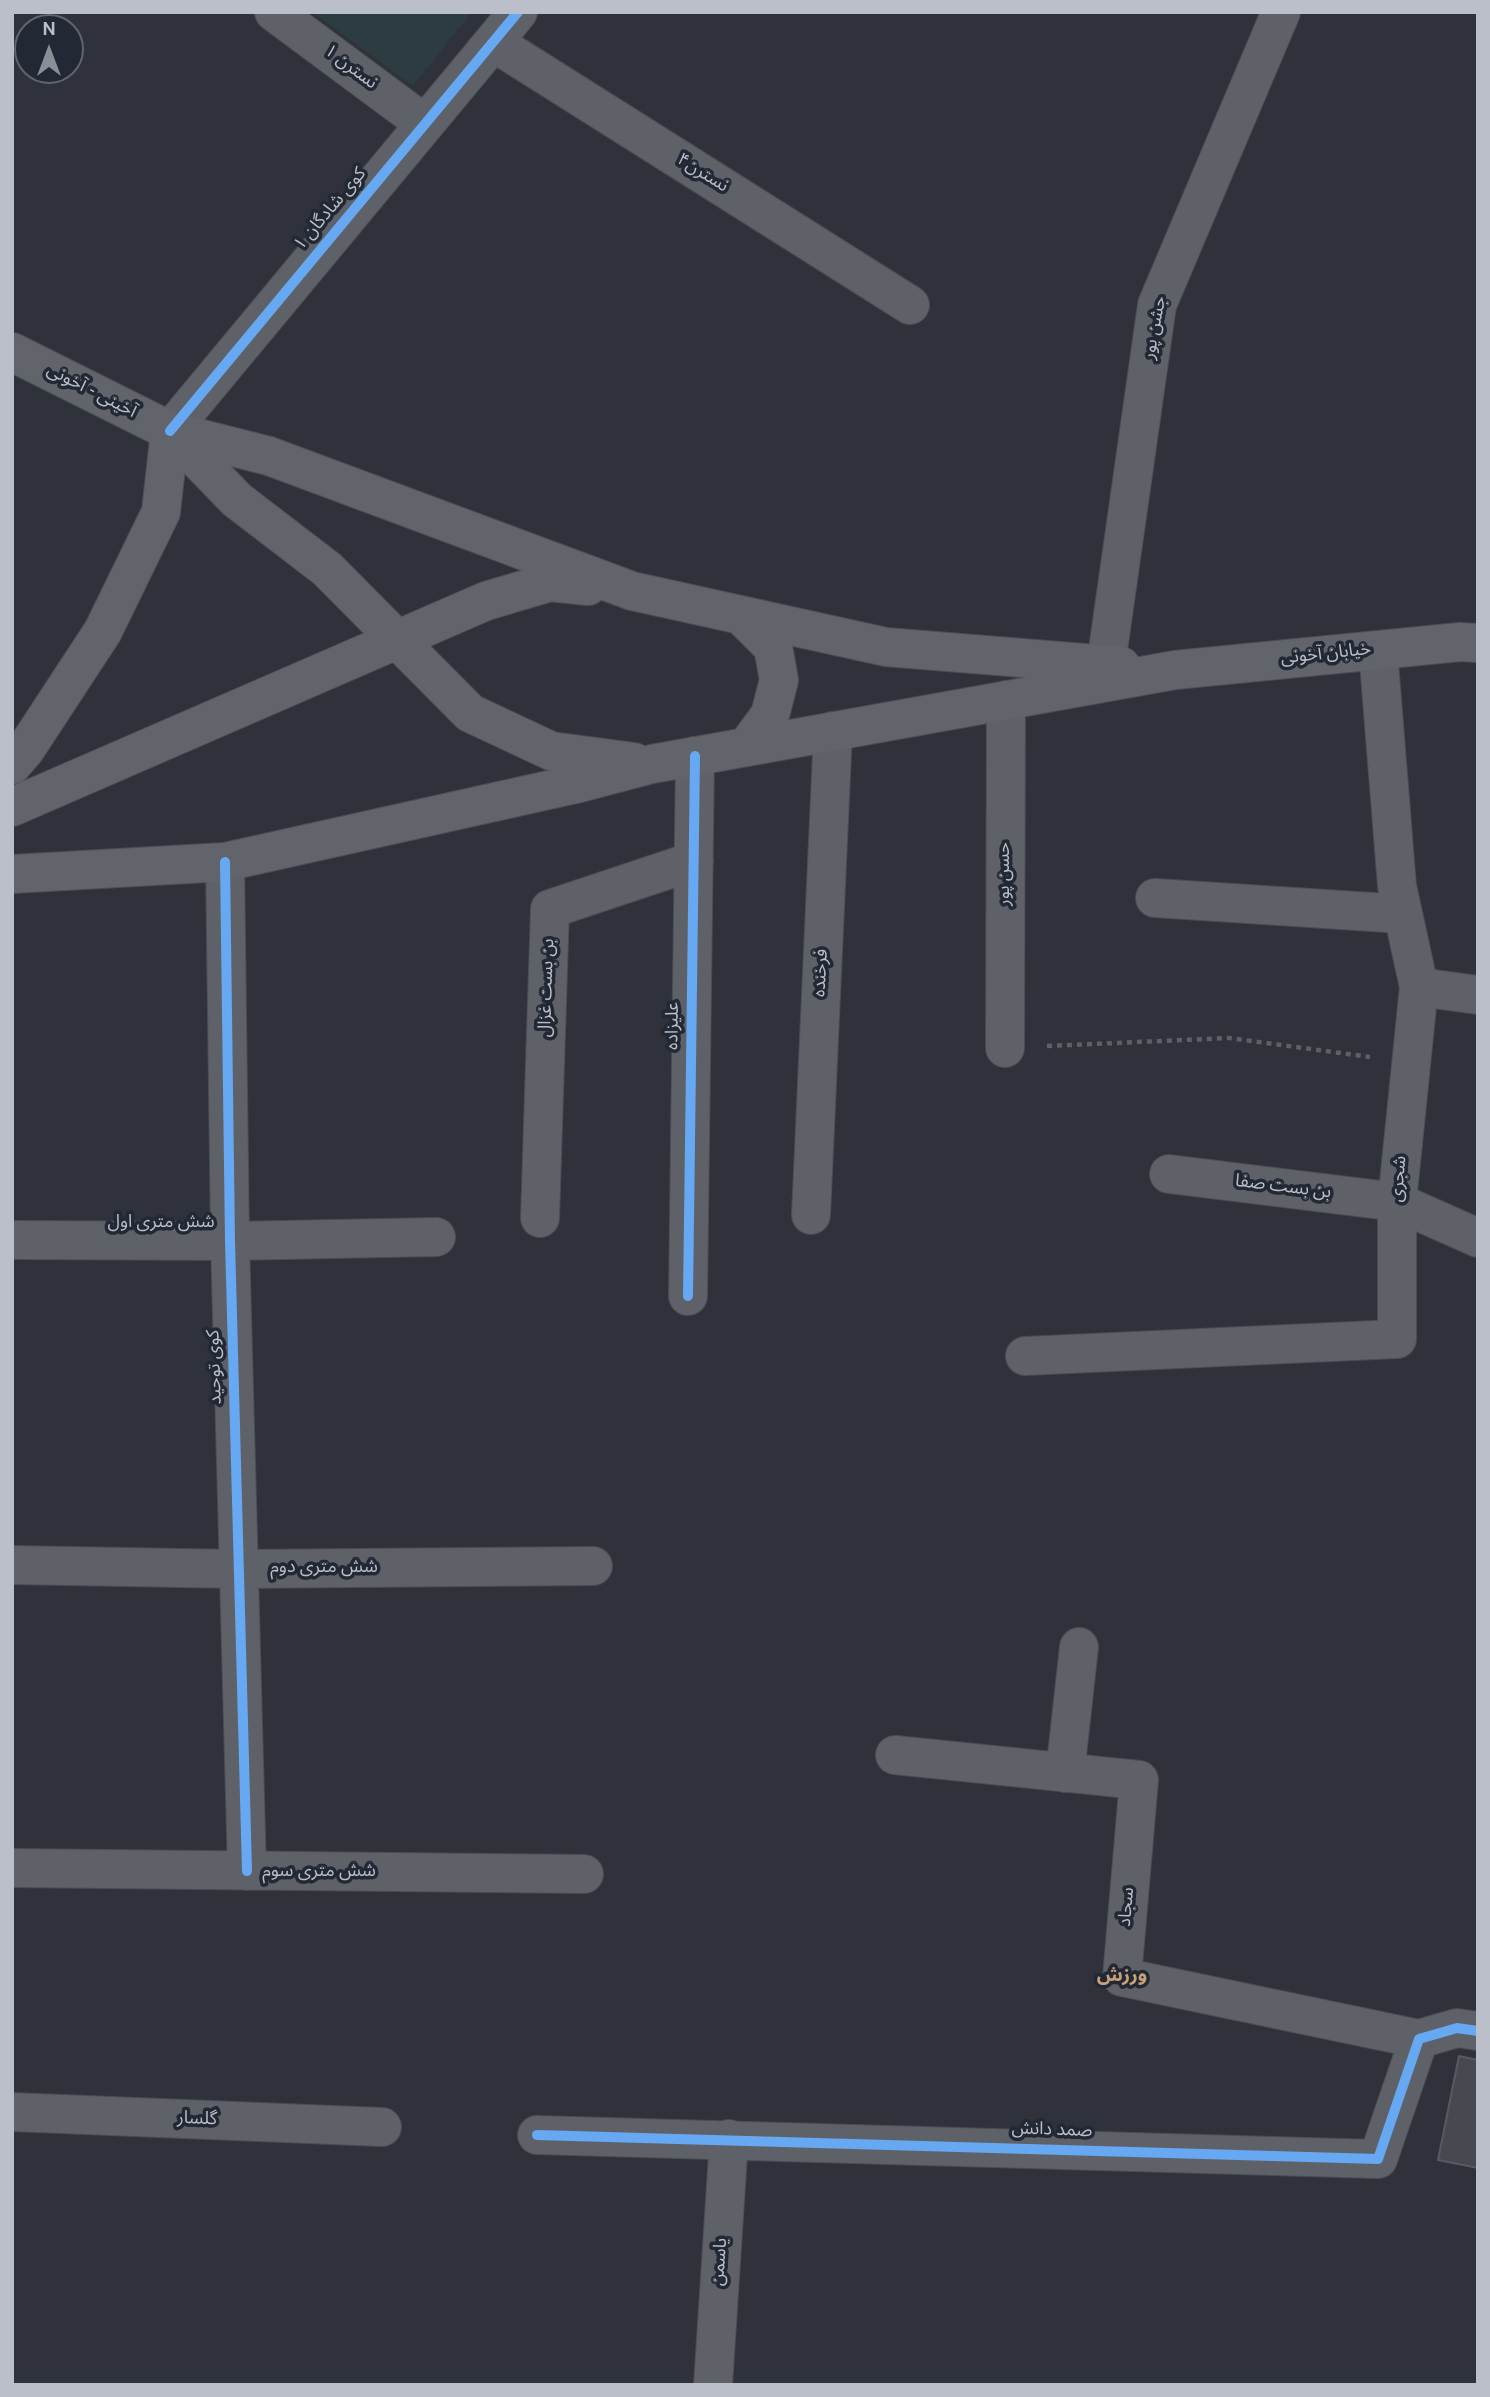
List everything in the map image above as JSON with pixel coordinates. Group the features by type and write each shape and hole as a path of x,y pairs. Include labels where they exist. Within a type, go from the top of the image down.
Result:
{"main road":[{"name":"آخینی - آخونی","path":"12,352 170,431"},
{"path":"170,431 269,456 632,591"},
{"path":"170,431 237,500 327,569 470,713 551,751 652,764"},
{"path":"12,765 25,750 103,631 161,512 170,431"},
{"path":"12,807 486,601 550,582 632,591 886,647 1175,670"},
{"path":"743,617 773,648 779,680 770,715 747,746"},
{"name":"خیابان آخونی","path":"1175,670 1460,642 1478,643"},
{"path":"12,874 225,863 580,783 652,764 1175,670"}],"street":[{"name":"نسترن ۱","path":"274,12 425,124"},
{"name":"کوی شادگان ۱","path":"170,431 518,12"},
{"name":"جشن پور","path":"1106,664 1157,305 1281,12"},
{"name":"نسترن۴","path":"494,42 910,305"},
{"name":"شجری","path":"1025,1356 1397,1339 1397,1202 1419,987 1397,886 1378,650"},
{"name":"حسن پور","path":"1005,1048 1006,700"},
{"name":"فرخنده","path":"811,1215 834,731"},
{"name":"علیزاده","path":"688,1296 695,756"},
{"name":"بن بست غزال","path":"540,1218 550,909 694,861"},
{"name":"کوی توحید","path":"225,863 230,1241 247,1871"},
{"path":"1155,898 1403,914"},
{"path":"1419,987 1478,995"},
{"name":"بن بست صفا","path":"1169,1174 1397,1202 1478,1238"},
{"name":"شش متری اول","path":"12,1240 230,1241 436,1237"},
{"name":"شش متری دوم","path":"12,1565 239,1569 593,1566"},
{"path":"1065,1773 1079,1647"},
{"name":"سجاد","path":"895,1755 1139,1780 1122,1977 1419,2039"},
{"name":"شش متری سوم","path":"12,1868 584,1874"},
{"path":"1419,2039 1457,2028 1478,2031"},
{"name":"صمد دانش","path":"537,2135 1378,2159 1419,2039"},
{"name":"گلسار","path":"12,2112 382,2127"},
{"name":"یاسمن","path":"713,2385 729,2139"}],"path":[{"path":"1005,1048 1229,1038 1411,1063"}],"shaded area":[{"path":"312,12 472,12 413,86"}],"building":[{"path":"1459,2056 1478,2060 1478,2168 1438,2160"}],"cycle path":[{"path":"170,431 518,12"},
{"path":"688,1296 695,756"},
{"path":"225,862 230,1241 247,1871"},
{"path":"537,2135 1378,2159 1419,2039 1457,2028 1478,2031"}],"district":[{"name":"ورزش","path":"1122,1977"}]}
